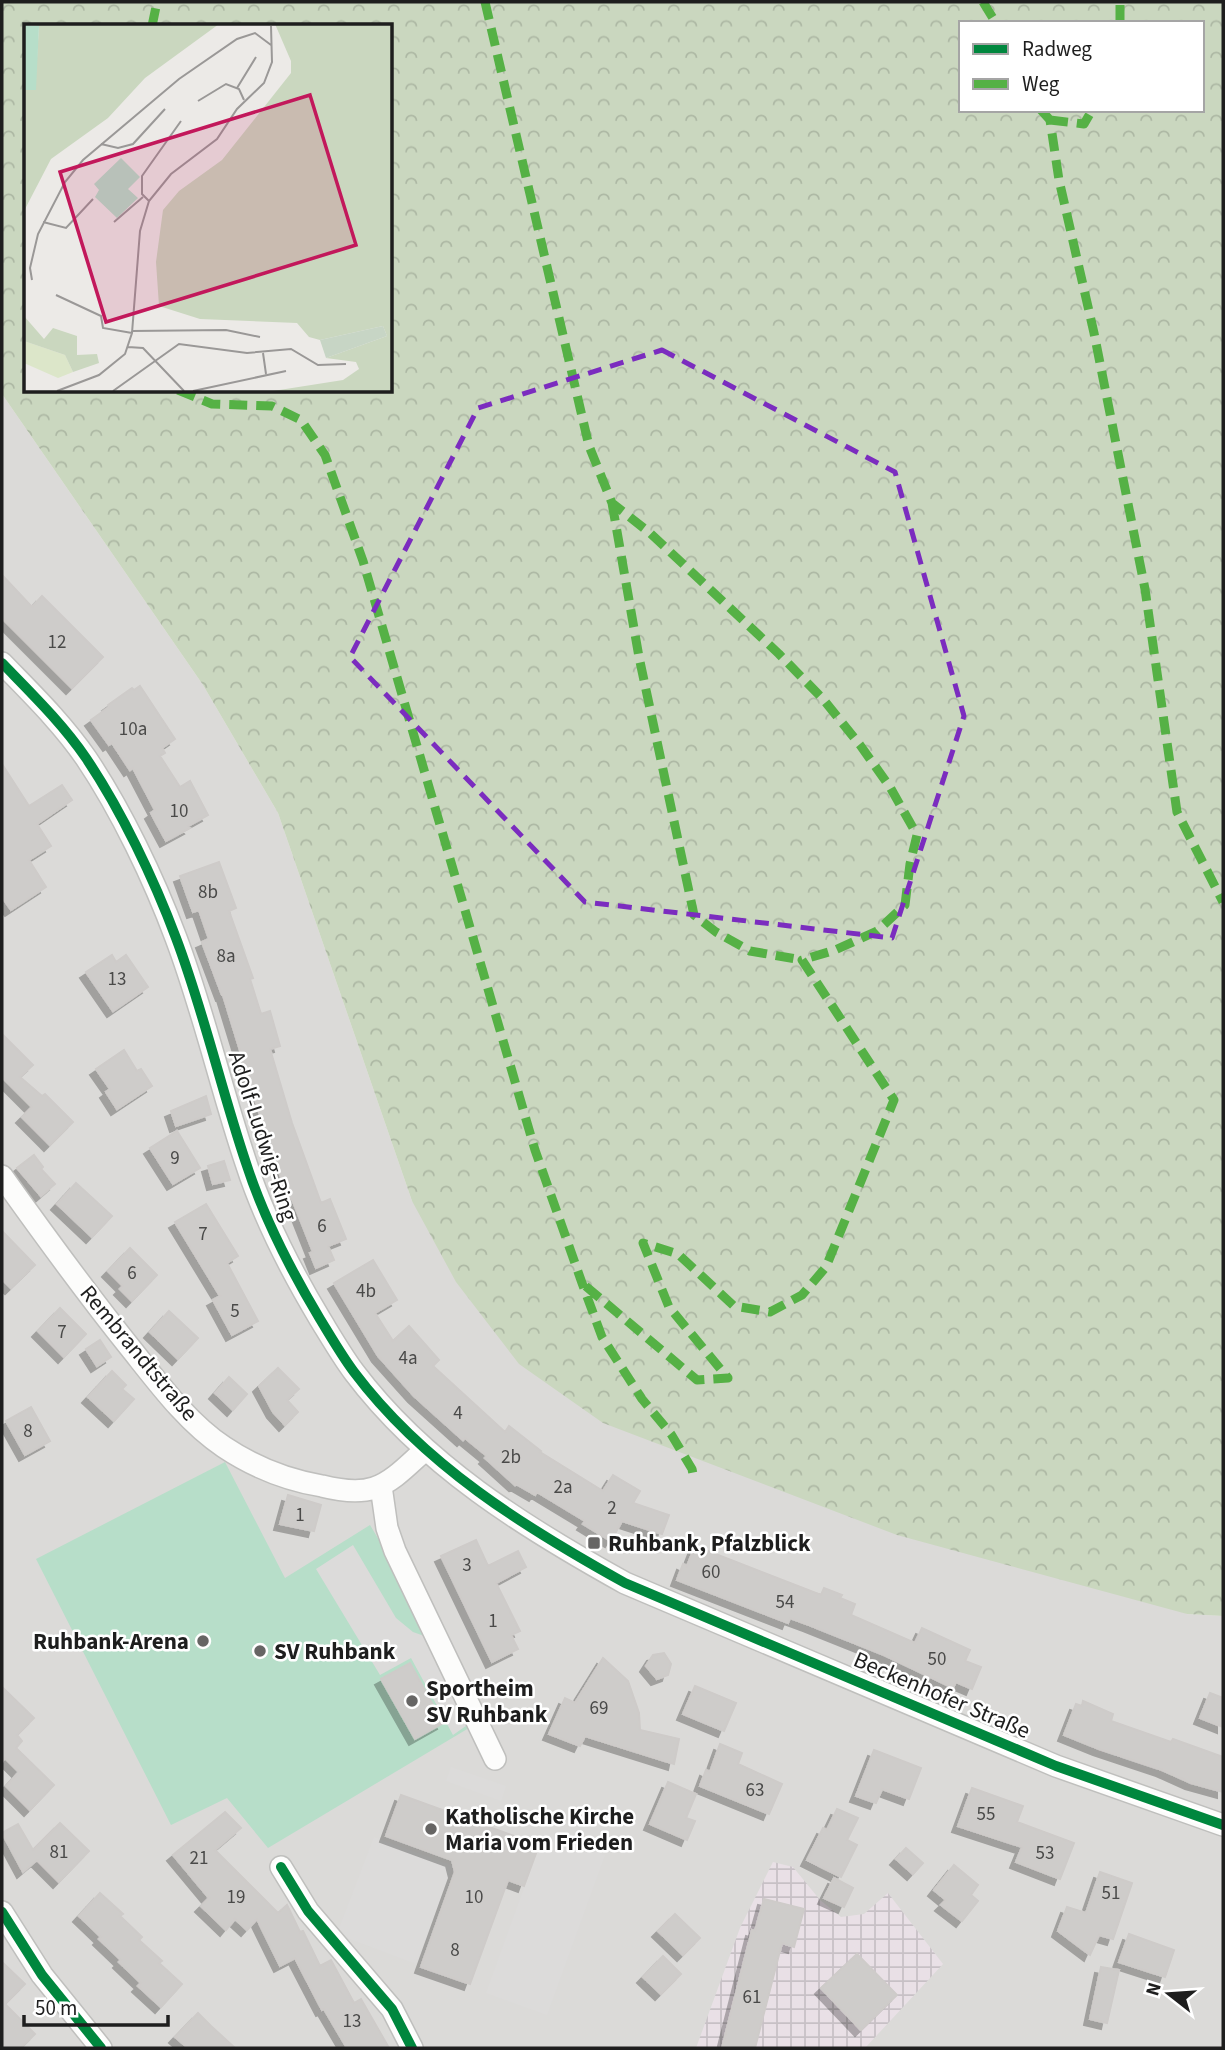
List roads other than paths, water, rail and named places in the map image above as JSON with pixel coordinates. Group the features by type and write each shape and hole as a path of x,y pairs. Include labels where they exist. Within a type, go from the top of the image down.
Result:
{"street":[{"name":"Adolf-Ludwig-Ring","path":"2,663 57,722 85,757 134,844 175,936 246,1165 267,1222 293,1274 353,1371 391,1417 425,1450 492,1502 584,1561 648,1593"},
{"name":"Rembrandtstraße","path":"2,1176 148,1370 173,1399 221,1445 276,1475 302,1483 354,1490 370,1490 381,1486"},
{"path":"425,1450 381,1486 387,1528 401,1564 495,1759"},
{"name":"Beckenhofer Straße","path":"648,1593 1056,1766 1223,1825"},
{"path":"281,1867 307,1911 392,2009 412,2048"},
{"path":"2,1912 42,1975 101,2048"}],"place":[{"name":"Ruhbank, Pfalzblick","path":"594,1543"},
{"name":"Ruhbank-Arena","path":"203,1641"},
{"name":"SV Ruhbank","path":"260,1651"},
{"name":"Sportheim SV Ruhbank","path":"412,1701"},
{"name":"Katholische Kirche Maria vom Frieden","path":"431,1829"}]}
